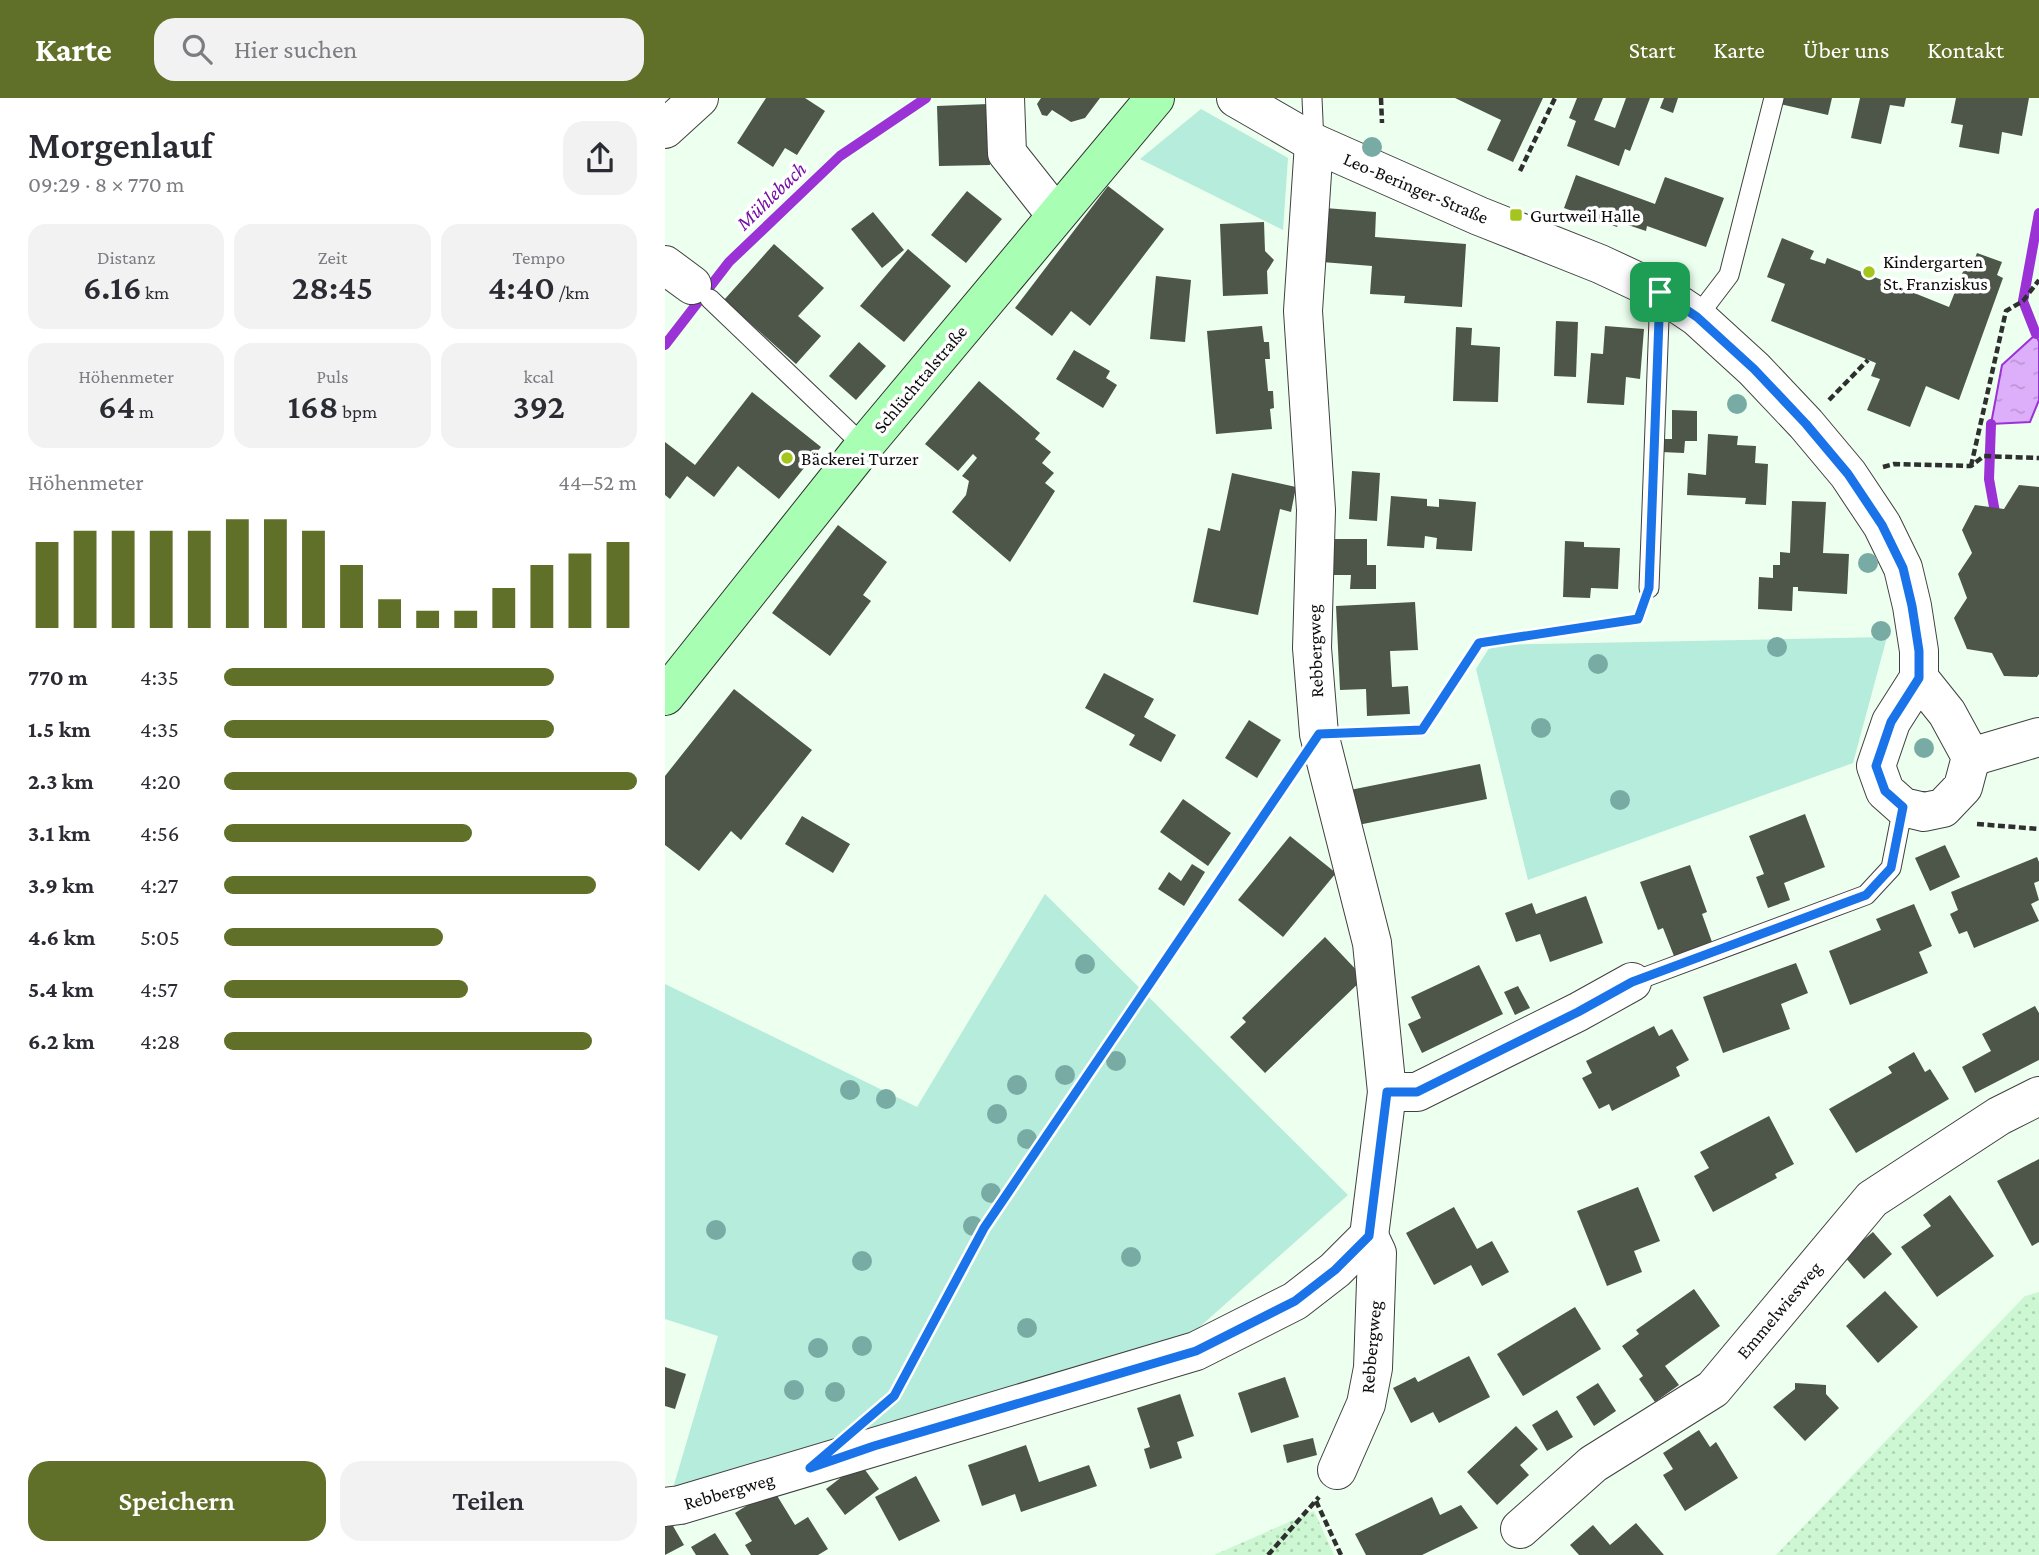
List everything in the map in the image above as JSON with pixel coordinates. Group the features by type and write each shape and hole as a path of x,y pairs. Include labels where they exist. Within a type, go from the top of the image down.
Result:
{"main road":[{"name":"Schlüchttalstraße","path":"665,696 864,446 1155,98"}],"street":[{"path":"665,129 699,98"},
{"path":"1005,98 1006,153 1056,215"},
{"name":"Leo-Beringer-Straße","path":"1236,98 1314,143 1479,216 1600,264 1660,292 1697,317 1754,369 1806,424 1848,474 1882,525 1903,568 1919,651 1919,678"},
{"name":"Rebbergweg","path":"1314,143 1303,311 1316,510 1312,648 1319,734 1372,943 1387,1092 1369,1236 1377,1253 1373,1368 1366,1404 1337,1470"},
{"path":"1919,678 1947,713 1971,757 1963,787 1943,808 1924,812 1903,807 1885,791 1876,766 1891,722 1919,678"},
{"path":"1971,757 2039,737"},
{"path":"1387,1092 1417,1092 1578,1012 1632,982"},
{"name":"Emmelwiesweg","path":"1520,1529 1593,1464 1713,1389 1872,1199 1999,1116 2039,1097"},
{"name":"Rebbergweg","path":"665,1507 797,1472 874,1446 1196,1351 1295,1301 1335,1270 1369,1236"}],"lane":[{"path":"1312,98 1314,143"},
{"path":"1697,317 1729,275 1774,98"},
{"path":"689,283 864,446"},
{"path":"1649,588 1660,292"},
{"path":"1632,982 1866,895 1891,868 1903,807"}],"path":[{"path":"1381,98 1383,123"},
{"path":"1520,171 1555,98"},
{"path":"1971,466 2006,311 2023,301 2039,280"},
{"path":"1806,424 1868,360"},
{"path":"1848,474 1894,464 1971,466 1984,456 2039,458"},
{"path":"873,1414 894,1396 984,1228 1319,734 1422,730 1479,643 1638,619 1649,588"},
{"path":"1943,808 1976,824 2039,829"},
{"path":"1268,1555 1316,1501 1337,1470"},
{"path":"1316,1501 1341,1555"}],"green space":[{"path":"2039,1292 2039,1555 1776,1555 2025,1296"},
{"path":"1314,1511 1334,1555 1214,1555"}],"shaded area":[{"path":"1201,109 1288,158 1283,230 1140,159"},
{"path":"1887,637 1853,763 1528,880 1476,669 1491,645"},
{"path":"1045,894 1348,1195 1186,1339 673,1488 718,1336 665,1319 665,984 917,1107"}],"water":[{"path":"2036,334 2039,342 2039,400 2030,422 1991,424 2002,365"}],"building":[{"path":"766,98 805,98 825,111 797,155 785,148 773,167 737,143"},
{"path":"1041,98 1100,98 1085,118 1071,122 1052,110 1047,116 1042,115 1037,104"},
{"path":"1455,98 1543,98 1513,162 1487,150 1501,120"},
{"path":"1577,98 1603,98 1594,120 1615,128 1626,98 1650,98 1630,151 1625,149 1619,166 1567,146 1576,121 1569,118"},
{"path":"1664,98 1678,98 1673,113 1660,108"},
{"path":"1781,98 1832,98 1828,115 1780,104"},
{"path":"1860,98 1906,98 1904,107 1890,105 1881,144 1851,138"},
{"path":"1956,98 2029,98 2022,136 2002,132 1999,154 1959,147 1963,125 1951,123"},
{"path":"988,104 990,165 939,166 937,106"},
{"path":"1576,175 1655,204 1665,177 1724,198 1706,247 1647,226 1646,231 1619,222 1617,227 1564,208"},
{"path":"1108,186 1164,229 1090,326 1071,311 1052,336 1015,308"},
{"path":"967,191 1002,219 966,263 931,235"},
{"path":"1325,208 1376,212 1375,237 1466,244 1462,307 1404,303 1405,296 1370,294 1372,266 1322,262"},
{"path":"873,212 904,250 882,268 851,229"},
{"path":"1264,222 1265,251 1274,260 1267,271 1268,294 1223,296 1220,224"},
{"path":"1782,238 1814,251 1810,259 1825,264 1827,258 1949,307 1966,264 1972,266 1977,253 2002,262 1997,275 2003,278 1959,400 1926,386 1910,427 1867,410 1880,379 1871,376 1876,363 1771,321 1785,284 1767,277"},
{"path":"774,244 824,288 798,316 821,336 796,364 724,300"},
{"path":"908,249 951,286 904,342 860,306"},
{"path":"1156,276 1191,280 1185,342 1150,339"},
{"path":"1556,321 1578,322 1576,377 1554,376"},
{"path":"1262,326 1264,342 1269,342 1270,359 1265,359 1268,391 1273,391 1274,408 1270,409 1272,429 1216,434 1207,331"},
{"path":"1605,326 1644,329 1640,379 1626,377 1624,405 1587,403 1591,353 1603,354"},
{"path":"1456,327 1472,328 1471,345 1500,347 1498,402 1453,401"},
{"path":"859,342 886,366 856,400 829,376"},
{"path":"1074,350 1110,371 1106,378 1117,385 1103,408 1056,379"},
{"path":"979,381 1040,433 1035,439 1051,452 1042,463 1054,473 1045,483 1055,491 1010,562 952,512 966,495 969,481 962,476 977,458 973,454 958,471 925,444"},
{"path":"752,392 821,447 779,499 738,466 714,497 687,476 670,499 665,495 665,442 695,465"},
{"path":"1672,410 1697,411 1697,441 1685,441 1684,453 1661,452 1661,439 1672,439"},
{"path":"1708,434 1738,436 1737,445 1756,446 1755,463 1768,464 1766,505 1745,504 1746,498 1687,495 1688,473 1706,475"},
{"path":"1352,471 1380,473 1377,521 1349,519"},
{"path":"1232,473 1296,487 1291,512 1280,509 1258,615 1193,602 1208,528 1220,531"},
{"path":"2019,485 2039,487 2037,677 2004,676 1992,653 1967,649 1954,618 1967,598 1958,574 1972,553 1962,530 1975,505 2004,509"},
{"path":"1391,496 1427,499 1427,506 1439,507 1439,499 1476,502 1472,551 1436,549 1437,538 1425,536 1424,548 1387,546"},
{"path":"1792,501 1826,502 1823,553 1849,554 1847,594 1798,591 1798,587 1793,587 1792,611 1758,609 1759,577 1773,578 1773,565 1780,565 1780,552 1790,553"},
{"path":"838,525 887,562 863,595 871,601 830,656 772,613"},
{"path":"1332,539 1367,539 1367,565 1376,565 1376,589 1350,589 1351,575 1332,575"},
{"path":"1565,541 1584,542 1584,547 1620,548 1618,589 1591,588 1590,598 1563,597"},
{"path":"1415,602 1418,650 1390,651 1392,687 1408,686 1410,714 1367,716 1366,689 1340,690 1336,606"},
{"path":"1104,673 1154,699 1144,717 1176,735 1161,762 1129,745 1135,735 1085,708"},
{"path":"734,689 812,750 741,840 731,831 699,871 665,845 665,776"},
{"path":"1249,720 1281,740 1257,778 1225,758"},
{"path":"1480,764 1487,799 1358,825 1350,790"},
{"path":"1183,799 1231,833 1208,866 1160,832"},
{"path":"1805,814 1825,867 1784,883 1790,900 1768,908 1756,877 1764,874 1749,836"},
{"path":"802,816 850,844 833,873 785,844"},
{"path":"1290,836 1336,873 1283,937 1238,900"},
{"path":"1945,845 1960,877 1930,891 1915,858"},
{"path":"2037,857 2039,881 2034,883 2039,900 2031,904 2039,921 1974,948 1967,931 1959,934 1950,914 1958,910 1951,892"},
{"path":"1192,864 1205,872 1184,906 1158,889 1169,872 1181,881"},
{"path":"1690,865 1707,912 1702,914 1712,942 1674,956 1663,928 1658,930 1640,882"},
{"path":"1586,896 1603,943 1550,962 1540,934 1516,942 1505,913 1532,903 1536,914"},
{"path":"1914,904 1932,946 1919,952 1928,973 1850,1005 1829,951 1881,930 1876,919"},
{"path":"1325,937 1364,978 1265,1073 1230,1037 1246,1022 1242,1018"},
{"path":"1796,963 1808,993 1781,1004 1790,1029 1723,1053 1703,997"},
{"path":"1479,965 1503,1014 1422,1053 1408,1024 1421,1018 1411,997"},
{"path":"1518,986 1530,1008 1515,1015 1504,992"},
{"path":"2035,1006 2039,1013 2039,1060 1975,1093 1962,1067 1991,1051 1982,1034"},
{"path":"1654,1026 1659,1036 1672,1029 1689,1060 1676,1067 1680,1076 1612,1111 1609,1104 1599,1109 1582,1078 1592,1073 1586,1061"},
{"path":"1914,1052 1925,1072 1930,1069 1949,1099 1856,1153 1829,1109 1892,1073 1888,1067"},
{"path":"1769,1116 1794,1164 1775,1174 1777,1178 1713,1212 1694,1176 1709,1168 1700,1152"},
{"path":"2039,1159 2039,1242 2032,1246 1997,1181"},
{"path":"1638,1187 1660,1241 1634,1251 1642,1272 1607,1286 1577,1211"},
{"path":"1950,1195 1994,1256 1937,1297 1901,1247 1931,1226 1923,1215"},
{"path":"1454,1207 1477,1249 1492,1241 1509,1272 1482,1286 1471,1265 1434,1285 1406,1233"},
{"path":"1873,1232 1892,1254 1864,1279 1844,1256"},
{"path":"1694,1289 1720,1326 1665,1366 1679,1385 1655,1402 1639,1379 1643,1376 1622,1346 1639,1334 1636,1330"},
{"path":"1885,1291 1918,1327 1878,1363 1846,1326"},
{"path":"1575,1307 1601,1349 1523,1396 1497,1354"},
{"path":"1469,1356 1490,1397 1439,1423 1433,1412 1411,1423 1393,1388 1415,1377 1418,1382"},
{"path":"665,1367 686,1374 675,1409 665,1406"},
{"path":"1285,1377 1299,1417 1251,1433 1238,1393"},
{"path":"1598,1383 1616,1411 1594,1426 1576,1397"},
{"path":"1795,1383 1826,1385 1826,1394 1839,1408 1805,1441 1773,1407 1795,1389"},
{"path":"1180,1394 1194,1436 1177,1442 1182,1458 1150,1469 1144,1449 1150,1447 1137,1408"},
{"path":"1557,1410 1573,1437 1547,1451 1532,1425"},
{"path":"1516,1426 1538,1449 1520,1465 1529,1475 1497,1505 1467,1472"},
{"path":"1699,1430 1710,1447 1716,1442 1738,1478 1685,1511 1663,1475 1673,1469 1663,1453"},
{"path":"1313,1438 1317,1455 1287,1463 1283,1445"},
{"path":"1026,1445 1039,1482 1089,1465 1097,1486 1021,1512 1015,1494 982,1506 968,1465"},
{"path":"860,1463 879,1489 845,1515 826,1489"},
{"path":"916,1476 940,1521 899,1541 875,1497"},
{"path":"773,1489 795,1525 808,1517 828,1549 818,1555 751,1555 745,1545 752,1541 735,1513"},
{"path":"1432,1497 1440,1515 1461,1505 1478,1528 1422,1555 1366,1555 1355,1534"},
{"path":"669,1519 684,1545 665,1555 665,1522"},
{"path":"1636,1523 1664,1555 1579,1555 1570,1545 1593,1525 1610,1545"},
{"path":"715,1533 729,1555 696,1555 691,1547"}],"waterway":[{"name":"Mühlebach","path":"665,345 729,262 840,156 926,98"},
{"path":"2036,334 2023,301 2039,213"},
{"path":"1991,424 1989,479 1996,518"}],"place":[{"name":"Gurtweil Halle","path":"1516,215"},
{"name":"Kindergarten St. Franziskus","path":"1869,272"},
{"name":"Bäckerei Turzer","path":"787,458"}],"route":[{"path":"1660,292 1697,317 1754,369 1806,424 1848,474 1882,525 1903,568 1919,651 1919,678 1891,722 1876,766 1885,791 1903,807 1891,868 1866,895 1632,982 1578,1012 1417,1092 1387,1092 1369,1236 1335,1270 1295,1301 1196,1351 874,1446 810,1468 894,1396 984,1228 1319,734 1422,730 1479,643 1638,619 1649,588 1660,292"}]}
